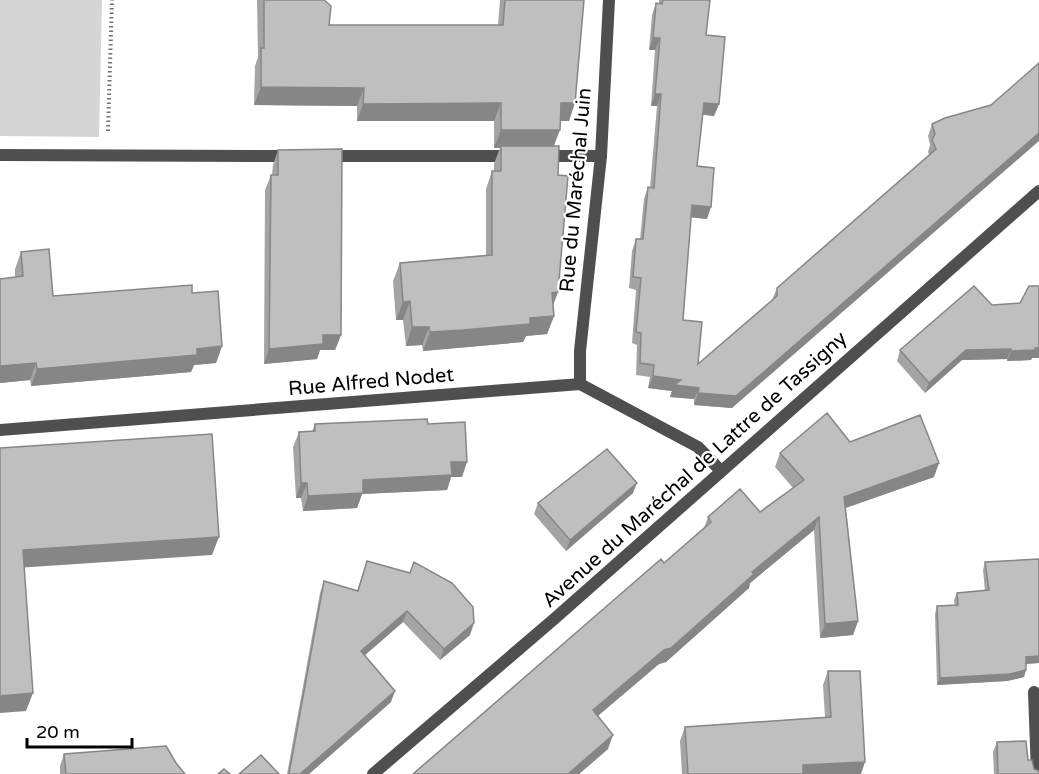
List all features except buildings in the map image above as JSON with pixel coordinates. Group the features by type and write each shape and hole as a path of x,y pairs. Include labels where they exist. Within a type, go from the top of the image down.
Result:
{"street":[{"name":"Rue du Maréchal Juin","path":"580,384 580,351 601,156 609,0"},
{"path":"0,155 601,156"},
{"name":"Avenue du Maréchal de Lattre de Tassigny","path":"373,774 553,620 1039,191"},
{"path":"580,384 698,447 720,471"},
{"name":"Rue Alfred Nodet","path":"0,430 580,384"},
{"path":"1034,692 1037,774"}],"path":[{"path":"107,155 112,0"}],"shaded area":[{"path":"0,0 102,0 99,137 0,136"}]}
